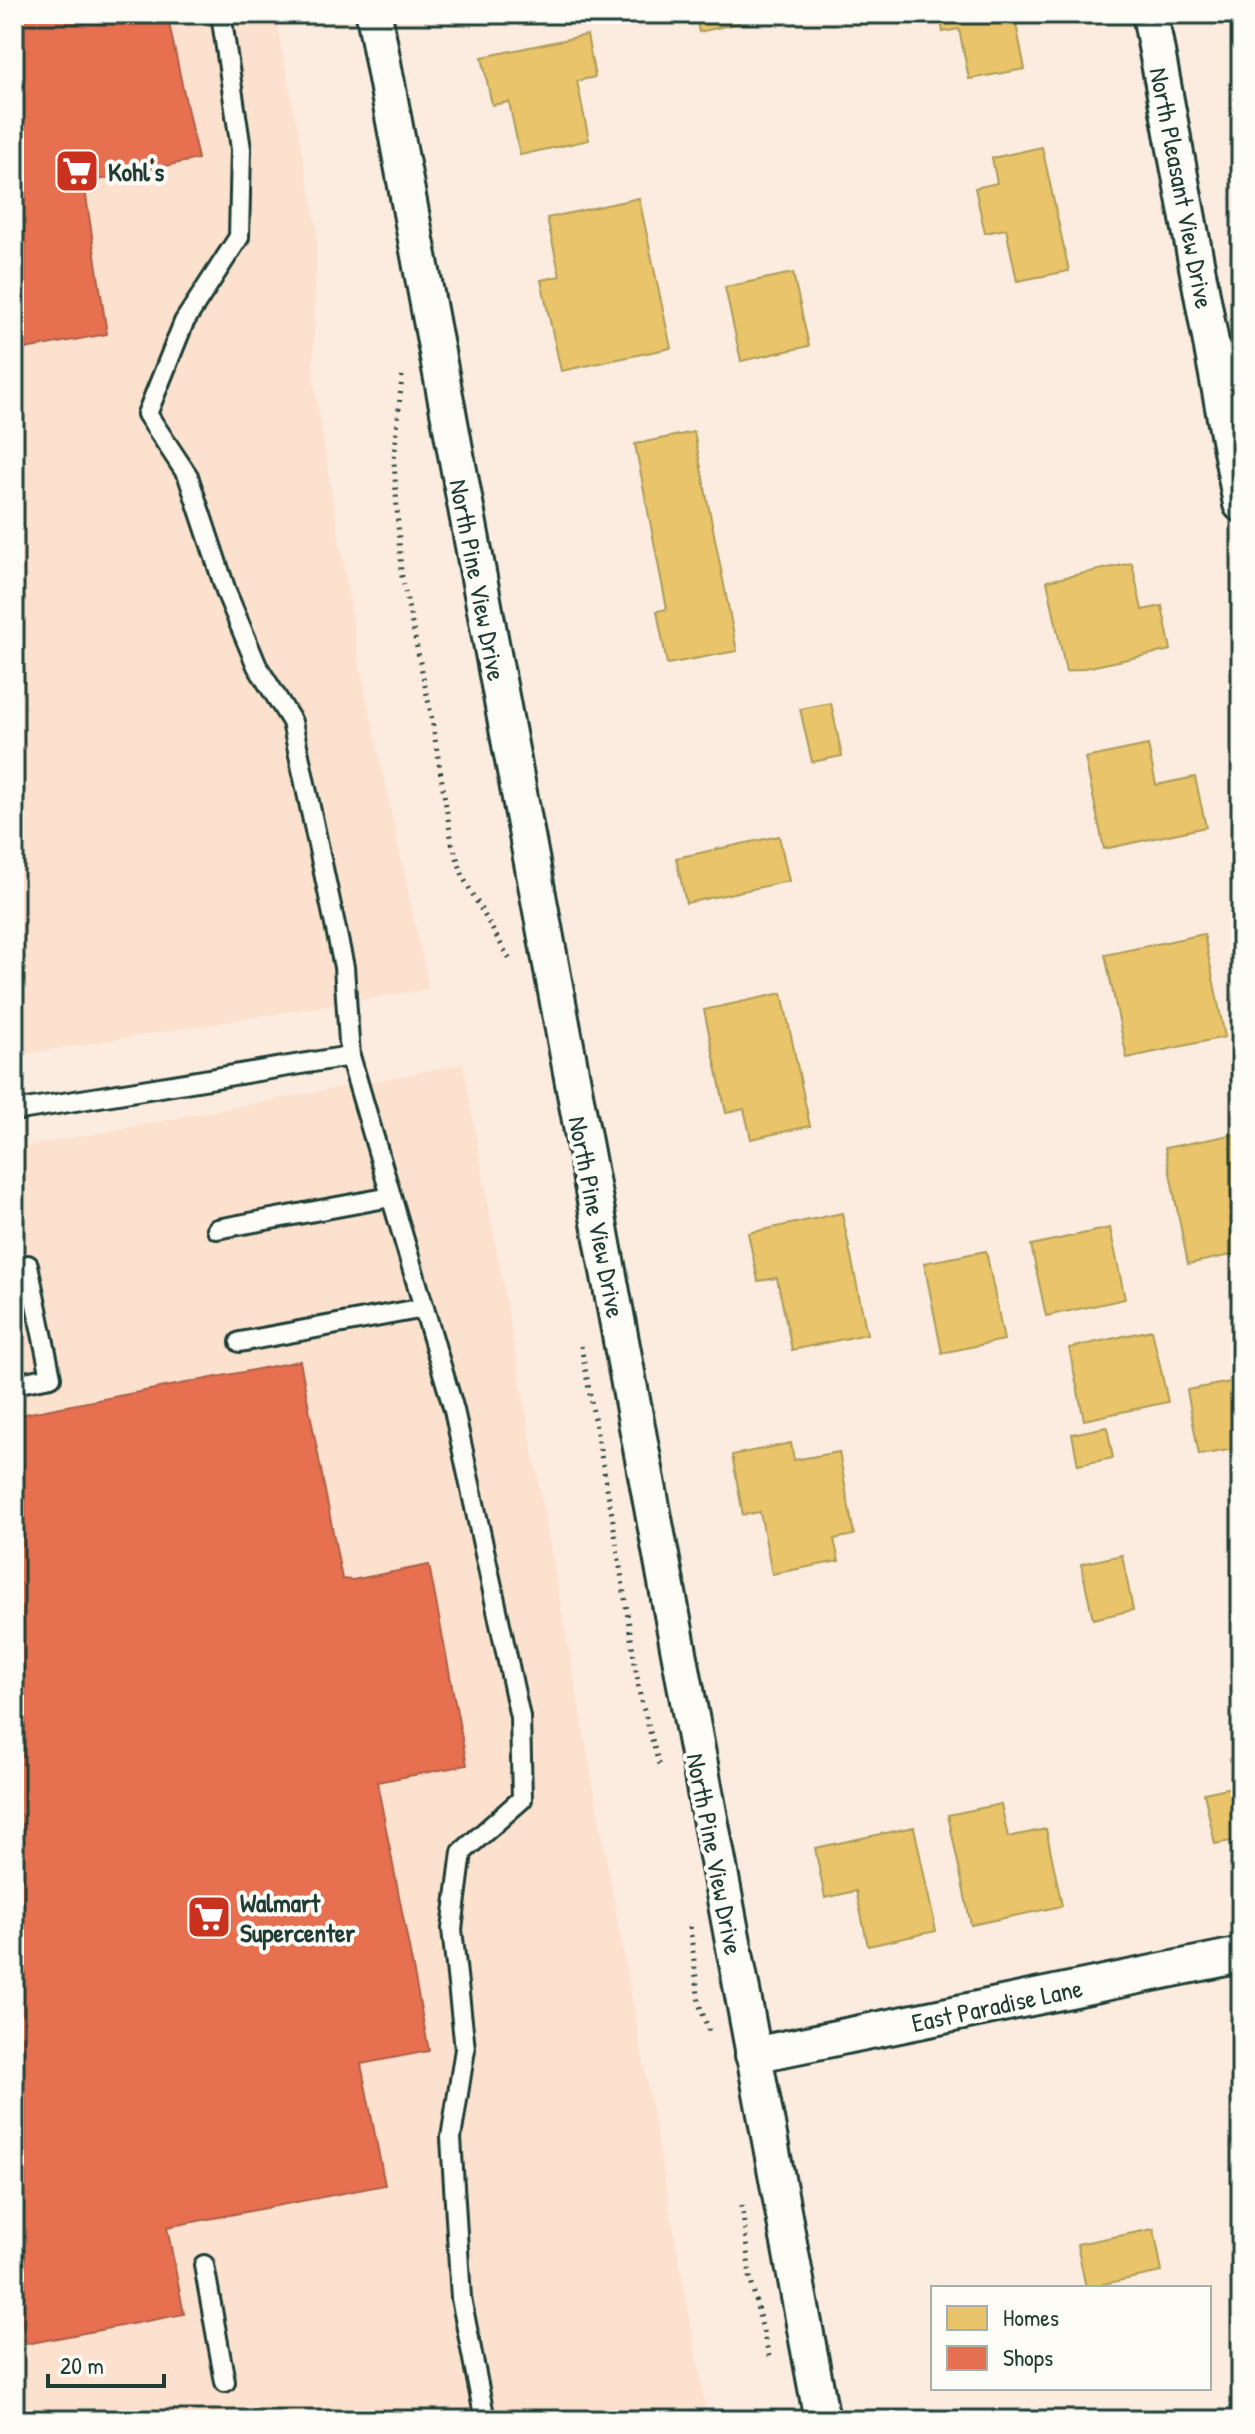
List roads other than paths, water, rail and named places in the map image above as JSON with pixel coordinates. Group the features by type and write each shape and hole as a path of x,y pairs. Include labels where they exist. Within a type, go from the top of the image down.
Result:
{"street":[{"name":"North Pine View Drive","path":"374,14 822,2420"},
{"name":"North Pleasant View Drive","path":"1150,14 1241,504"},
{"name":"East Paradise Lane","path":"753,2055 1241,1955"}],"lane":[{"path":"221,14 241,149 239,237 184,322 147,414 188,476 227,594 251,652 292,722 344,967 350,1056 454,1410 520,1717 522,1799 462,1852 452,1929 465,2049 451,2138 461,2298 485,2420"},
{"path":"14,1111 350,1056"},
{"path":"217,1229 391,1197"},
{"path":"14,1384 51,1377 28,1265"},
{"path":"240,1342 424,1308"},
{"path":"204,2265 225,2382"}],"place":[{"name":"Kohl's","path":"77,171"},
{"name":"Walmart Supercenter","path":"209,1917"}]}
